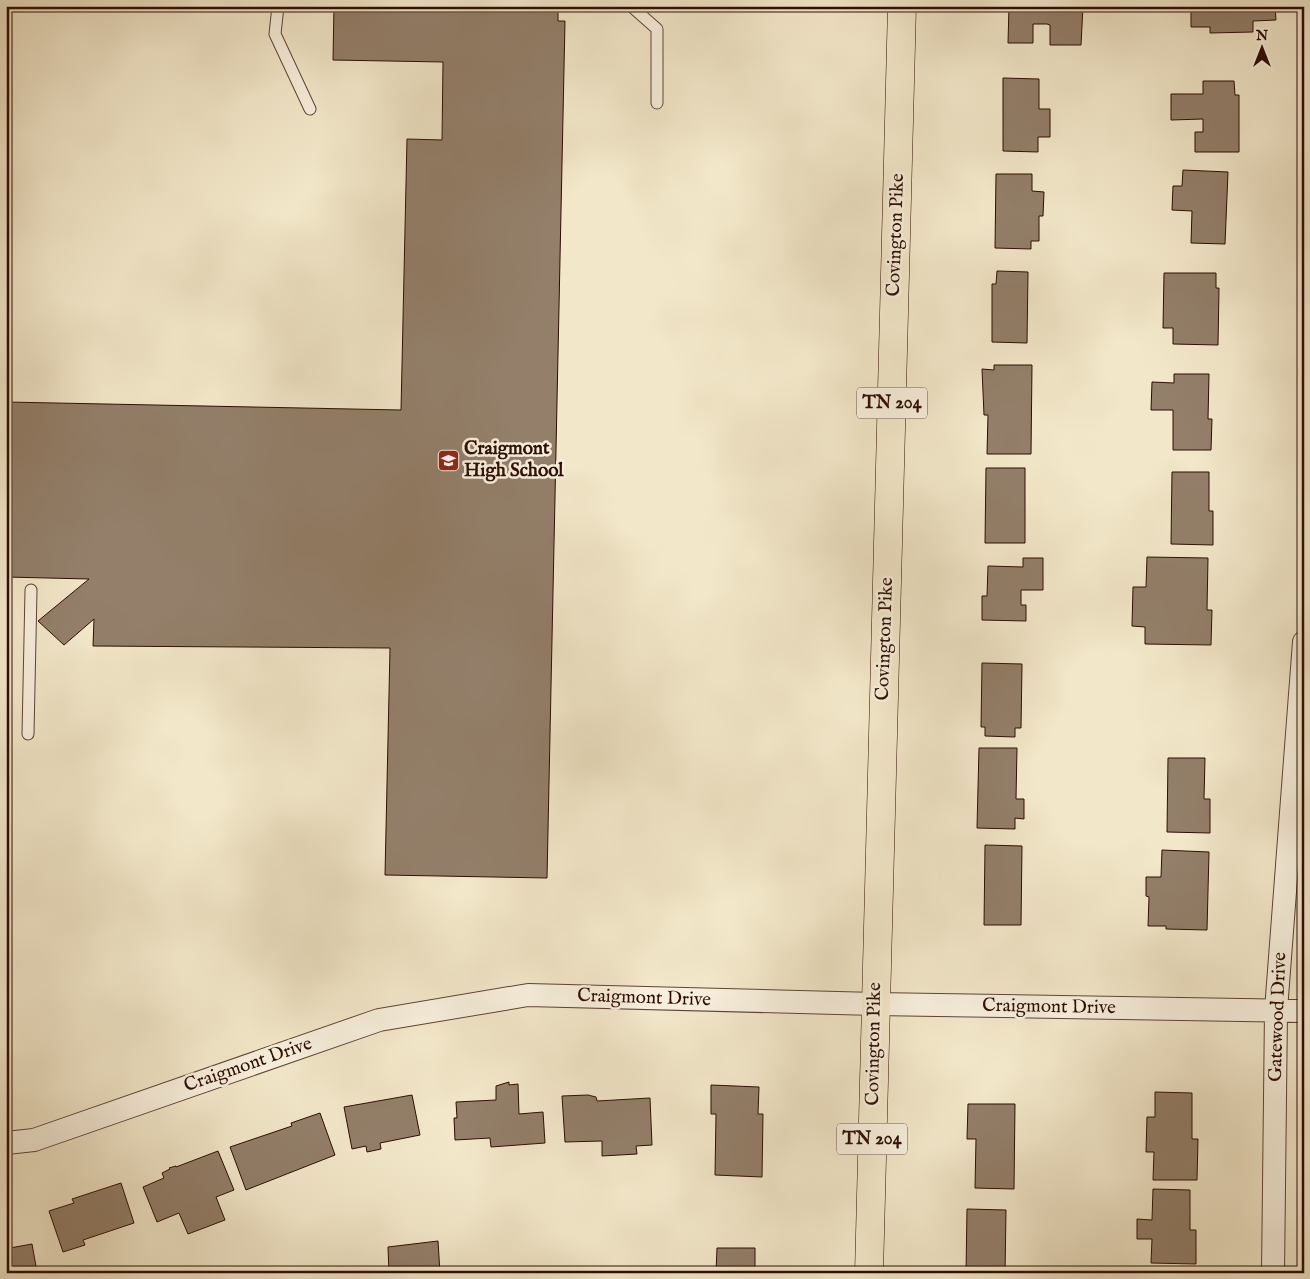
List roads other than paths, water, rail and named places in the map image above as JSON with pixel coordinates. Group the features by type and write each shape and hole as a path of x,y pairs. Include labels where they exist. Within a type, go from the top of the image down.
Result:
{"main road":[{"name":"Covington Pike","path":"869,1273 902,6"}],"street":[{"name":"Gatewood Drive","path":"1273,1273 1276,1010 1304,642"},
{"name":"Craigmont Drive","path":"6,1144 34,1140 379,1020 528,995 875,1004 1304,1011"}],"lane":[{"path":"278,6 275,34 310,109"},
{"path":"631,6 657,29 657,103"},
{"path":"28,734 31,590"}],"place":[{"name":"Craigmont High School","path":"448,460"}]}
